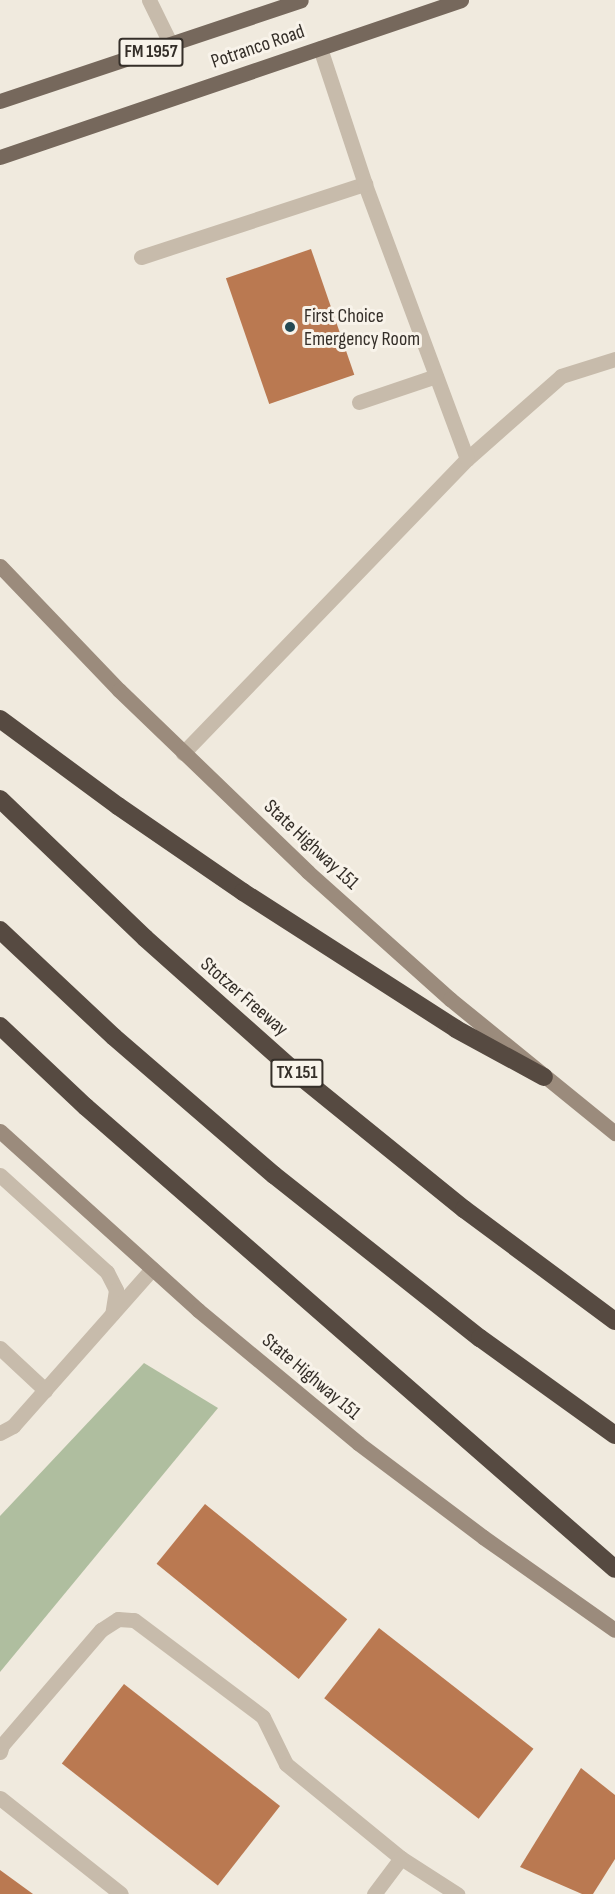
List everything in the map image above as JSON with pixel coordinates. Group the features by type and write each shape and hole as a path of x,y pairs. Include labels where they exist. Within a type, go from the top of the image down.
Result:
{"highway":[{"path":"0,718 118,806 252,898 456,1029 544,1077"},
{"name":"Stotzer Freeway","path":"0,799 145,938 293,1070 432,1183 615,1322"},
{"path":"0,930 114,1036 274,1175 480,1338 615,1435"},
{"path":"0,1026 104,1123 615,1569"}],"main road":[{"name":"Potranco Road","path":"0,101 301,0"},
{"name":"Potranco Road","path":"0,157 461,0"},
{"name":"State Highway 151","path":"0,566 183,753 385,942 544,1077 615,1133"},
{"name":"State Highway 151","path":"0,1131 152,1269 358,1443 483,1537 615,1630"}],"lane":[{"path":"149,0 171,45"},
{"path":"320,48 365,184 467,459"},
{"path":"141,257 365,184"},
{"path":"183,753 467,459 561,376 615,358"},
{"path":"359,402 436,376"},
{"path":"0,1175 107,1272 116,1290 111,1314"},
{"path":"0,1433 13,1426 152,1269"},
{"path":"0,1348 45,1390"},
{"path":"0,1752 2,1745 102,1630 118,1619 134,1620 263,1717 286,1764 401,1858 457,1894"},
{"path":"0,1798 121,1894"},
{"path":"374,1894 401,1858"}],"green space":[{"path":"144,1363 218,1408 0,1672 0,1516"}],"building":[{"name":"First Choice Emergency Room","path":"311,249 354,375 269,404 226,278"},
{"path":"205,1504 347,1619 299,1679 157,1564"},
{"path":"379,1628 533,1749 479,1819 324,1698"},
{"path":"124,1684 280,1806 218,1885 62,1764"},
{"path":"581,1768 615,1795 615,1859 593,1894 582,1894 520,1867"},
{"path":"0,1870 33,1894 0,1894"}],"place":[{"name":"First Choice Emergency Room","path":"290,327"}]}
